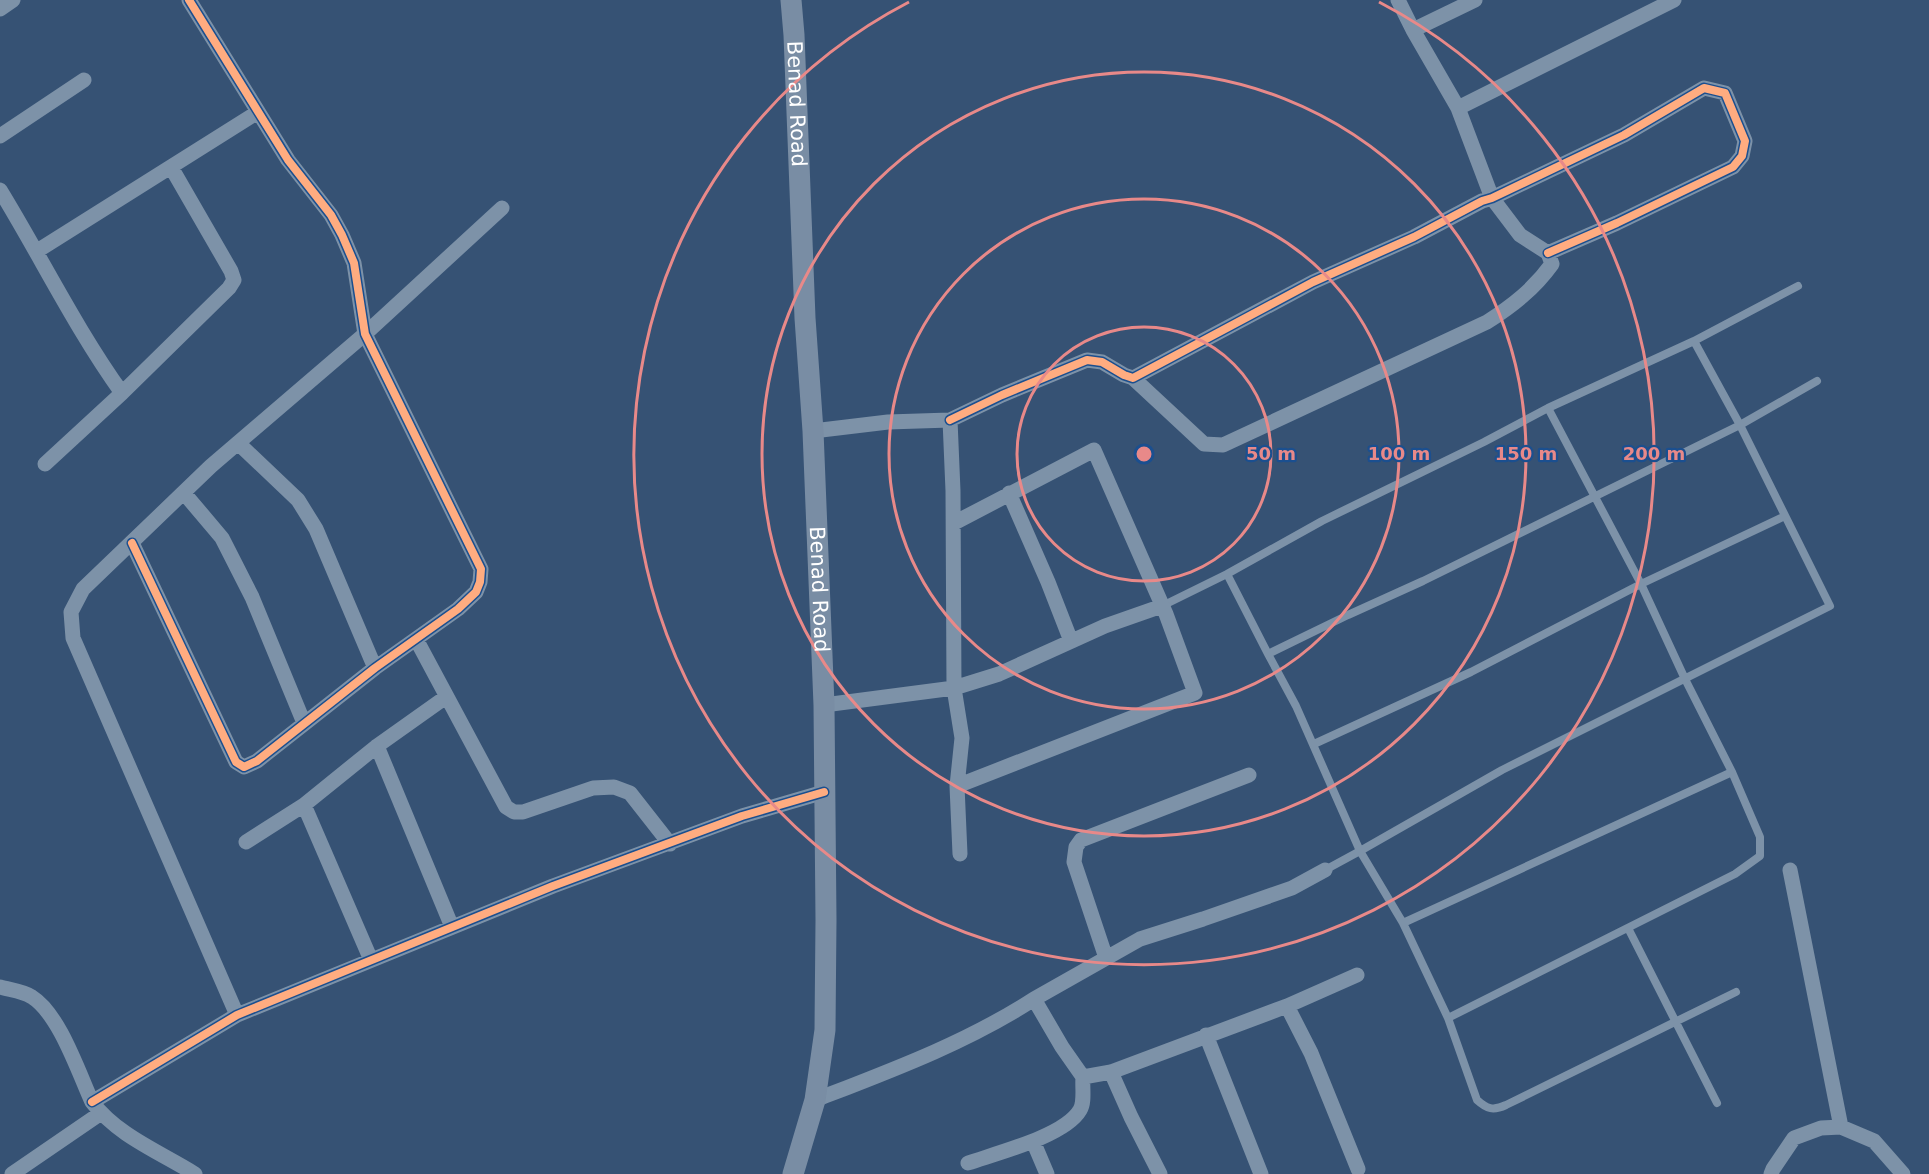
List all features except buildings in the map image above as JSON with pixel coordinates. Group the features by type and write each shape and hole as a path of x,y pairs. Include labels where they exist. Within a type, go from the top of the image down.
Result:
{"main road":[{"name":"Benad Road","path":"791,0 805,318 813,431 824,705 826,920 825,1030 814,1100 793,1174"}],"street":[{"path":"0,9 13,0"},
{"path":"132,543 236,762 244,767 251,765 375,668 458,609 476,592 480,582 481,569 365,334 354,263 342,235 331,215 288,160 189,0"},
{"path":"813,431 888,422 950,420 1012,390 1086,360 1102,362 1133,378 1204,444 1222,445 1487,322 1515,304 1542,279 1552,264 1548,253 1520,235 1492,198 1458,108 1398,0"},
{"path":"1413,30 1475,0"},
{"path":"1458,108 1674,0"},
{"path":"0,136 84,80"},
{"path":"1133,378 1314,282 1414,237 1482,201 1624,135 1704,88 1725,93 1745,141 1743,156 1733,167 1617,223 1548,253"},
{"path":"37,251 258,112"},
{"path":"45,464 122,393 229,288 234,280 171,167"},
{"path":"0,190 98,359 122,393"},
{"path":"237,1015 73,638 71,612 83,589 211,466 365,334 502,208"},
{"path":"950,420 954,523 954,688 962,738 957,786 960,854"},
{"path":"238,443 298,500 316,529 375,668"},
{"path":"954,523 1094,450 1162,606 1196,693 957,786"},
{"path":"184,493 222,538 252,597 304,723"},
{"path":"1009,493 1071,641"},
{"path":"824,705 954,688 999,674 1105,626 1162,606"},
{"path":"416,639 506,807 514,812 523,812 593,788 614,787 630,793 670,844"},
{"path":"246,842 304,805 377,746 446,697"},
{"path":"377,746 452,927"},
{"path":"1106,958 1074,862 1076,847 1080,840 1249,775"},
{"path":"12,1174 96,1107 237,1015 553,886 742,816 824,792"},
{"path":"304,805 371,960"},
{"path":"814,1100 921,1059 1000,1020 1140,939 1292,888 1325,870"},
{"path":"1790,870 1841,1127"},
{"path":"1083,1077 1111,1072 1287,1006 1358,975"},
{"path":"0,987 29,995 44,1005 55,1020 96,1107 143,1145 195,1174"},
{"path":"968,1163 1033,1141 1072,1121 1082,1107 1083,1077 1062,1047 1034,999"},
{"path":"1287,1006 1311,1053 1359,1169"},
{"path":"1206,1035 1261,1174"},
{"path":"1111,1072 1160,1174"},
{"path":"1772,1174 1794,1138 1821,1128 1841,1127 1874,1141 1904,1174"},
{"path":"1033,1141 1047,1174"}],"lane":[{"path":"1162,606 1227,574 1322,521 1548,408 1694,341 1798,286"},
{"path":"1325,870 1502,770 1830,606 1740,425 1694,341"},
{"path":"1268,654 1423,581 1740,425 1817,381"},
{"path":"1448,1018 1735,874 1760,856 1760,837 1732,772 1641,584 1548,408"},
{"path":"1314,744 1471,672 1641,584 1785,516"},
{"path":"1227,574 1296,706 1360,851 1403,923 1448,1018 1477,1100 1485,1107 1495,1110 1736,992"},
{"path":"1403,923 1732,772"},
{"path":"1628,928 1717,1103"}],"cycle path":[{"path":"132,543 236,762 244,767 257,761 375,668 458,609 476,592 480,582 481,569 365,334 354,263 342,235 331,215 288,160 189,0"},
{"path":"950,420 1002,395 1087,360 1102,362 1133,378 1313,282 1414,237 1482,201 1624,135 1704,88 1725,93 1745,141 1742,156 1733,167 1617,223 1548,253"},
{"path":"92,1102 237,1015 553,886 742,816 824,792"}]}
